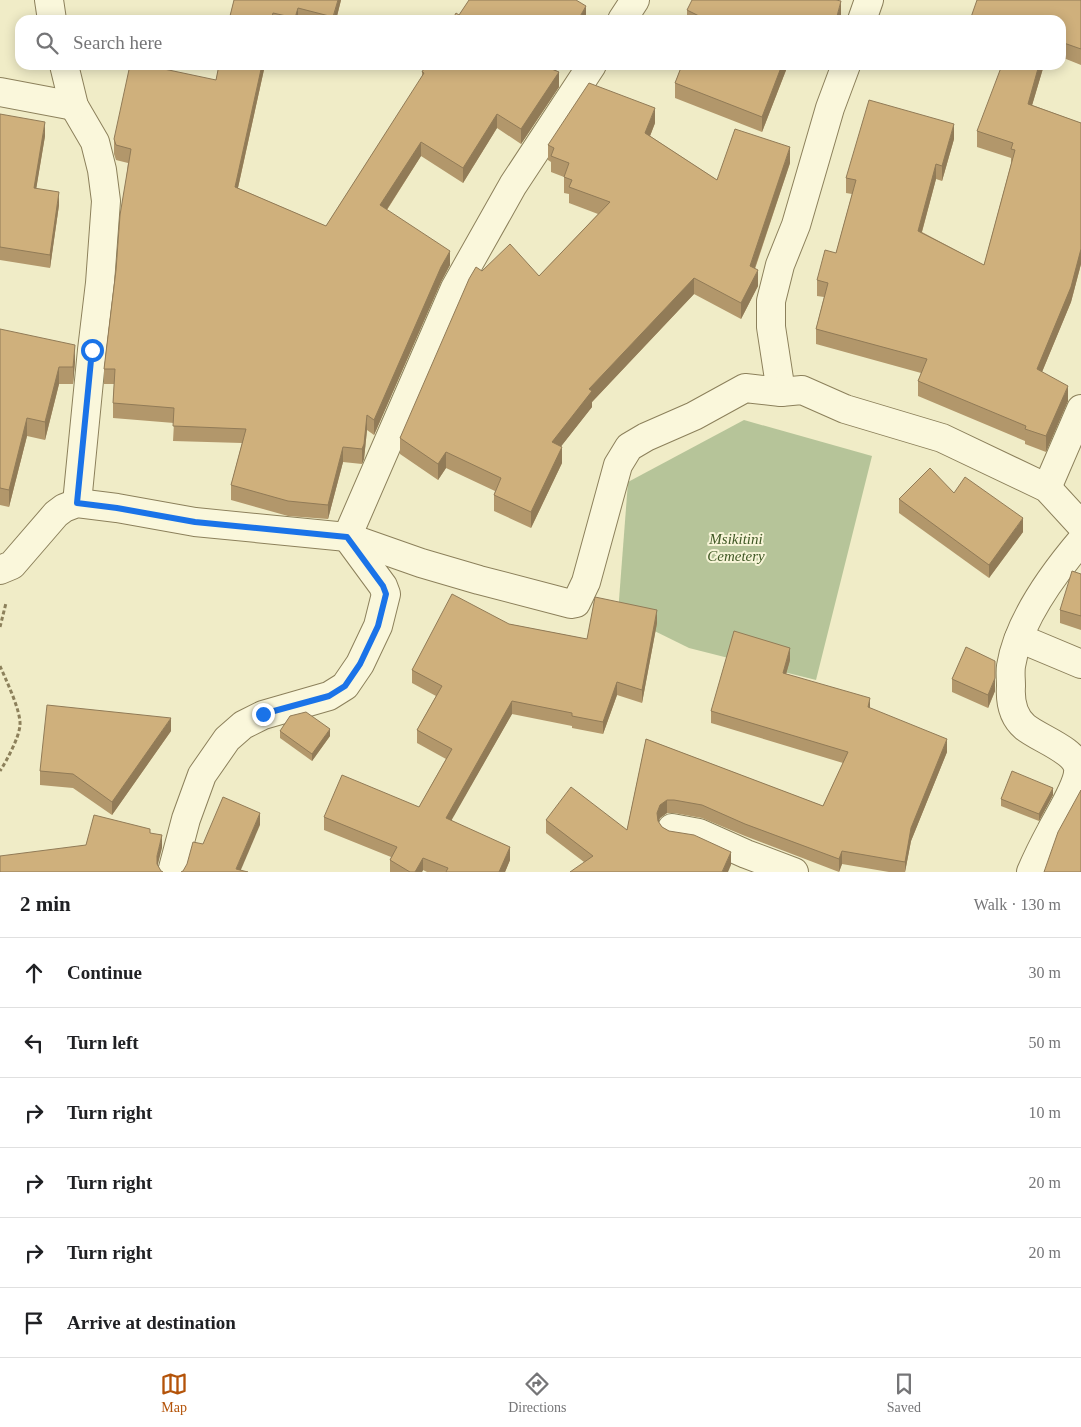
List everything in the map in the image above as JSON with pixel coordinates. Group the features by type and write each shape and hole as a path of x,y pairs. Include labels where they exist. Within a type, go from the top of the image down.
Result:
{"street":[{"path":"49,0 51,15"},
{"path":"625,15 635,0"},
{"path":"864,15 869,0"},
{"path":"65,70 74,106 95,142 102,170 106,201 100,283 77,503"},
{"path":"347,537 455,288 513,185 589,70"},
{"path":"781,392 771,327 771,301 780,265 796,225 830,108 844,70"},
{"path":"0,92 74,106"},
{"path":"64,344 92,350"},
{"path":"0,570 12,566 56,514 64,508 77,503 195,522 347,537 421,563 479,580 571,604 576,603 586,582 618,465 629,447 646,437 694,416 746,388 781,392 802,390 845,409 942,438 1047,488 1081,525"},
{"path":"1047,488 1081,408"},
{"path":"172,872 186,819 202,775 227,739 243,725 263,714 329,696 345,686 360,664 378,626 386,594 383,586 347,537"},
{"path":"1031,872 1070,795 1078,769 1076,763 1068,754 1025,728 1018,720 1012,708 1010,698 1011,667 1019,638 1034,607 1068,556 1081,541"},
{"path":"1019,638 1081,664"},
{"path":"672,828 700,834 794,872"}],"path":[{"path":"0,666 19,715 20,725 0,771"}],"green space":[{"name":"Msikitini Cemetery","path":"744,420 872,456 816,680 689,648 618,613 628,482"}],"building":[{"path":"234,0 338,0 334,15 325,15 298,8 296,15 273,13 272,15 230,15"},
{"path":"469,0 576,0 586,6 581,15 459,15"},
{"path":"692,0 841,1 837,15 697,15 687,10"},
{"path":"977,0 1081,0 1081,49 1066,44 1066,15 972,15"},
{"path":"129,70 169,70 216,80 218,70 261,70 235,187 326,226 424,73 422,72 423,70 554,70 559,72 521,129 497,114 463,168 421,142 380,205 450,251 441,267 374,420 367,415 362,449 343,447 328,505 288,501 231,485 246,429 173,426 174,408 113,403 115,369 104,369 116,270 120,215 131,149 116,145 114,139"},
{"path":"680,70 780,70 762,117 675,83"},
{"path":"1000,70 1038,70 1028,104 1081,123 1081,249 1071,287 1037,369 1068,386 1046,436 1025,429 1026,426 918,381 927,359 816,329 828,283 817,280 825,250 836,253 856,180 846,178 869,100 954,124 942,166 936,164 918,231 984,265 1015,150 1011,149 1013,143 977,131"},
{"path":"589,83 655,108 645,133 717,180 735,129 790,147 750,266 758,270 741,303 694,278 589,389 592,391 552,442 562,447 531,512 494,495 501,478 446,452 438,464 400,438 469,279 476,267 482,271 510,244 539,276 610,202 569,187 572,180 564,177 569,163 551,156 554,148 548,145"},
{"path":"0,114 45,122 34,188 59,192 50,255 0,247"},
{"path":"0,329 75,345 73,367 59,367 45,422 27,418 9,490 0,488"},
{"path":"930,468 954,493 965,477 1023,518 989,565 899,499"},
{"path":"1072,571 1081,574 1081,616 1060,610"},
{"path":"452,594 509,624 587,639 595,597 657,610 642,690 617,682 603,722 572,716 572,713 512,701 446,818 510,847 499,872 446,872 448,868 423,858 415,872 410,872 390,860 397,847 324,817 342,775 419,807 452,749 417,730 442,686 412,670"},
{"path":"734,631 790,648 783,673 870,698 868,707 947,739 911,828 905,862 842,851 839,859 745,824 702,805 667,800 660,805 657,813 658,821 662,827 669,831 694,835 731,852 722,872 570,872 593,856 546,820 571,787 627,830 646,739 823,806 848,752 711,711"},
{"path":"966,647 995,661 995,678 988,695 952,679"},
{"path":"47,705 171,718 112,802 73,774 40,771"},
{"path":"306,712 330,729 312,754 280,731 290,716"},
{"path":"1012,771 1053,788 1039,814 1001,799"},
{"path":"1081,790 1081,872 1044,872 1058,832"},
{"path":"223,797 260,813 236,869 248,872 181,872 187,864 193,842 203,844"},
{"path":"94,815 150,829 150,833 162,835 157,864 163,872 0,872 0,856 86,845"}],"route":[{"path":"92,350 77,503 195,522 347,537 383,586 386,594 378,626 360,664 345,686 329,696 263,714"}]}
